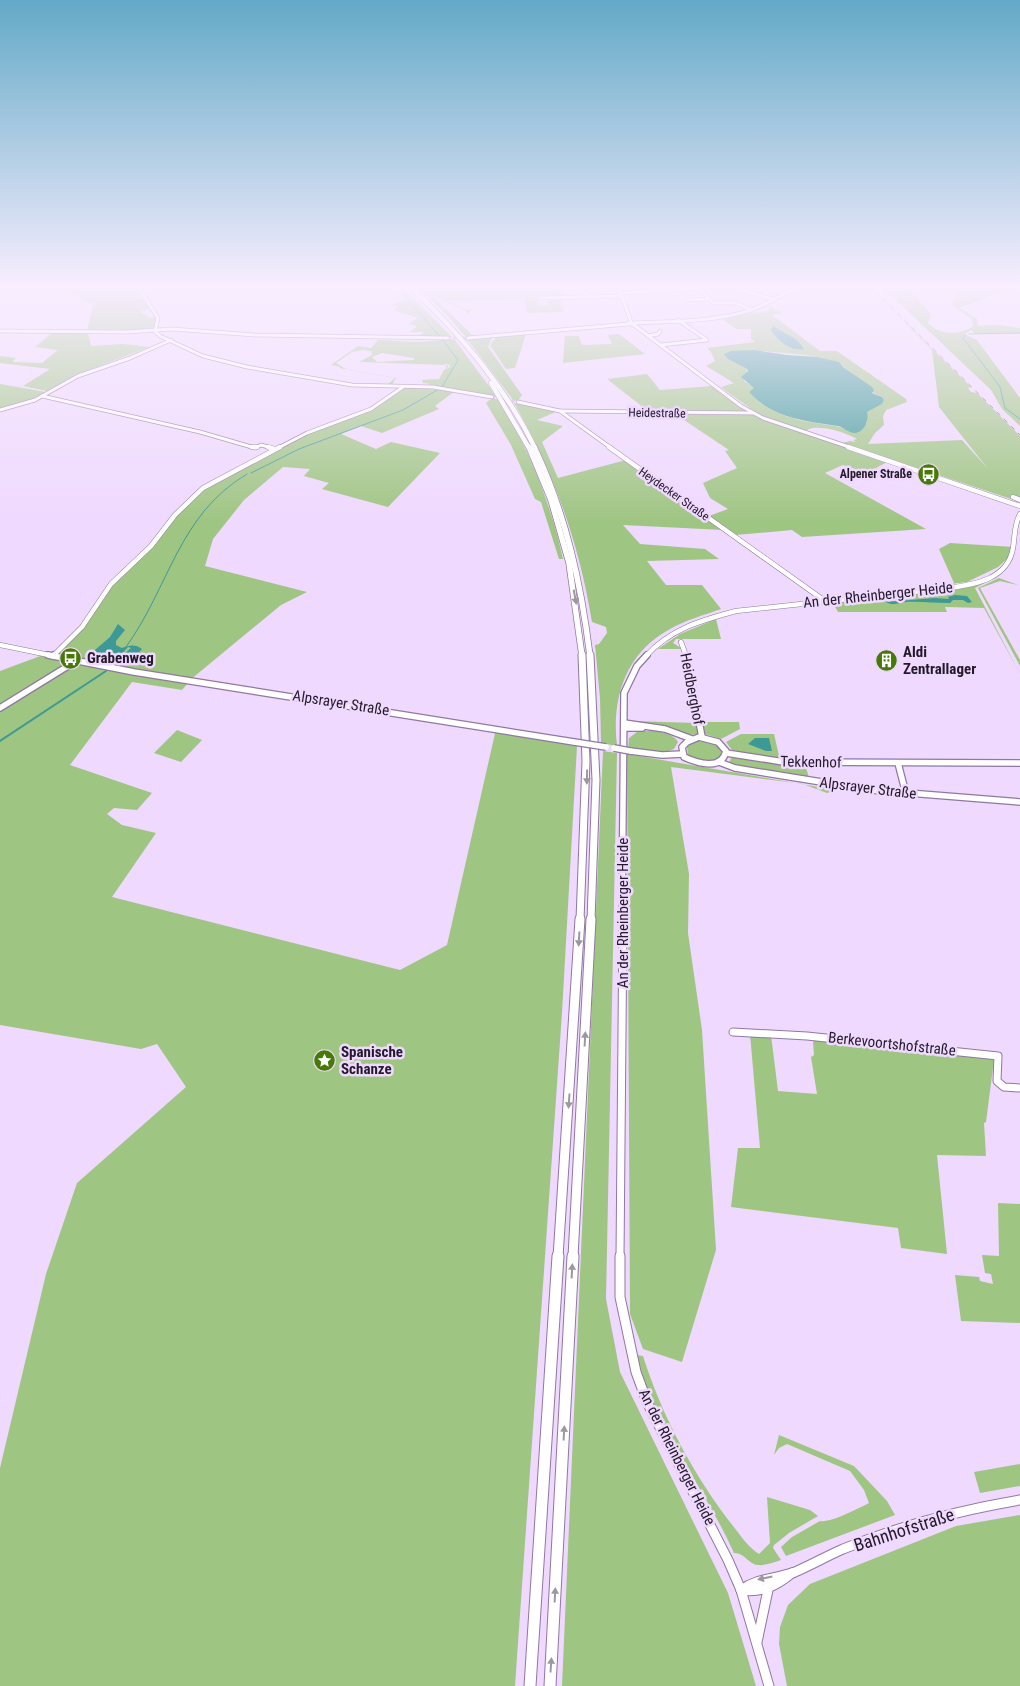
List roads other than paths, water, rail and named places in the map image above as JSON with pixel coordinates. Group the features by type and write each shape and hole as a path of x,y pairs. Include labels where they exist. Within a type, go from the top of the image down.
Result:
{"highway":[{"path":"476,364 520,430 553,508 567,556 580,626 585,678 587,777 582,892 530,1686"},
{"path":"482,364 511,403 541,460 560,508 574,555 585,605 594,678 596,754 594,853 550,1686"}],"street":[{"path":"0,410 42,396 78,376 114,364"},
{"path":"233,364 348,385 438,388 492,398"},
{"path":"686,364 753,413 776,423 1020,509"},
{"path":"53,656 82,627 111,584 151,546 175,515 203,488 307,433 371,409 403,386"},
{"path":"42,396 200,432 255,448 261,445 274,449"},
{"name":"Heydecker Straße","path":"518,402 560,411 663,487 825,601"},
{"name":"Heidestraße","path":"560,411 753,413"},
{"path":"1013,497 1020,500"},
{"name":"An der Rheinberger Heide","path":"769,1686 740,1590 704,1510 647,1402 632,1358 620,1297 624,694 632,672 648,652 672,634 705,619 730,612 771,605 969,585 992,576 1006,569 1015,558 1020,547 1017,519 1020,509"},
{"name":"Heidberghof","path":"681,642 685,649 702,738"},
{"name":"Alpsrayer Straße","path":"0,645 76,660 630,751 662,755 683,754 696,763 708,764 719,762 730,767 757,772 906,794 1020,802"},
{"path":"0,708 76,660"},
{"path":"624,726 665,729 692,739"},
{"path":"624,726 659,729 675,734 685,742"},
{"path":"683,754 682,747 685,742 702,738 719,742 726,753 719,762"},
{"name":"Tekkenhof","path":"726,753 784,762 1020,763"},
{"path":"898,763 906,794"},
{"name":"Berkevoortshofstraße","path":"733,1032 807,1036 998,1056 994,1079 996,1083 1005,1088 1020,1088"},
{"name":"Bahnhofstraße","path":"768,1590 792,1572 840,1550 909,1526 964,1511 1020,1500"},
{"name":"Bahnhofstraße","path":"740,1590 758,1579 792,1572"},
{"path":"740,1590 754,1593 768,1590"},
{"path":"757,1642 761,1625 760,1613 768,1590"}],"waterway":[{"path":"442,387 456,364"},
{"path":"982,364 1000,387 1005,408 1020,419"},
{"path":"251,473 299,449 403,410 439,389"},
{"path":"126,647 141,624 190,531 205,510 224,491 247,474"},
{"path":"113,664 119,656"},
{"path":"0,741 106,671"}],"tunnel":[{"path":"492,397 518,402"}],"railway":[{"path":"948,364 1020,435"}],"place":[{"name":"Alpener Straße","path":"928,474"},
{"name":"Grabenweg","path":"71,658"},
{"name":"Aldi Zentrallager","path":"887,661"},
{"name":"Spanische Schanze","path":"325,1061"}]}
